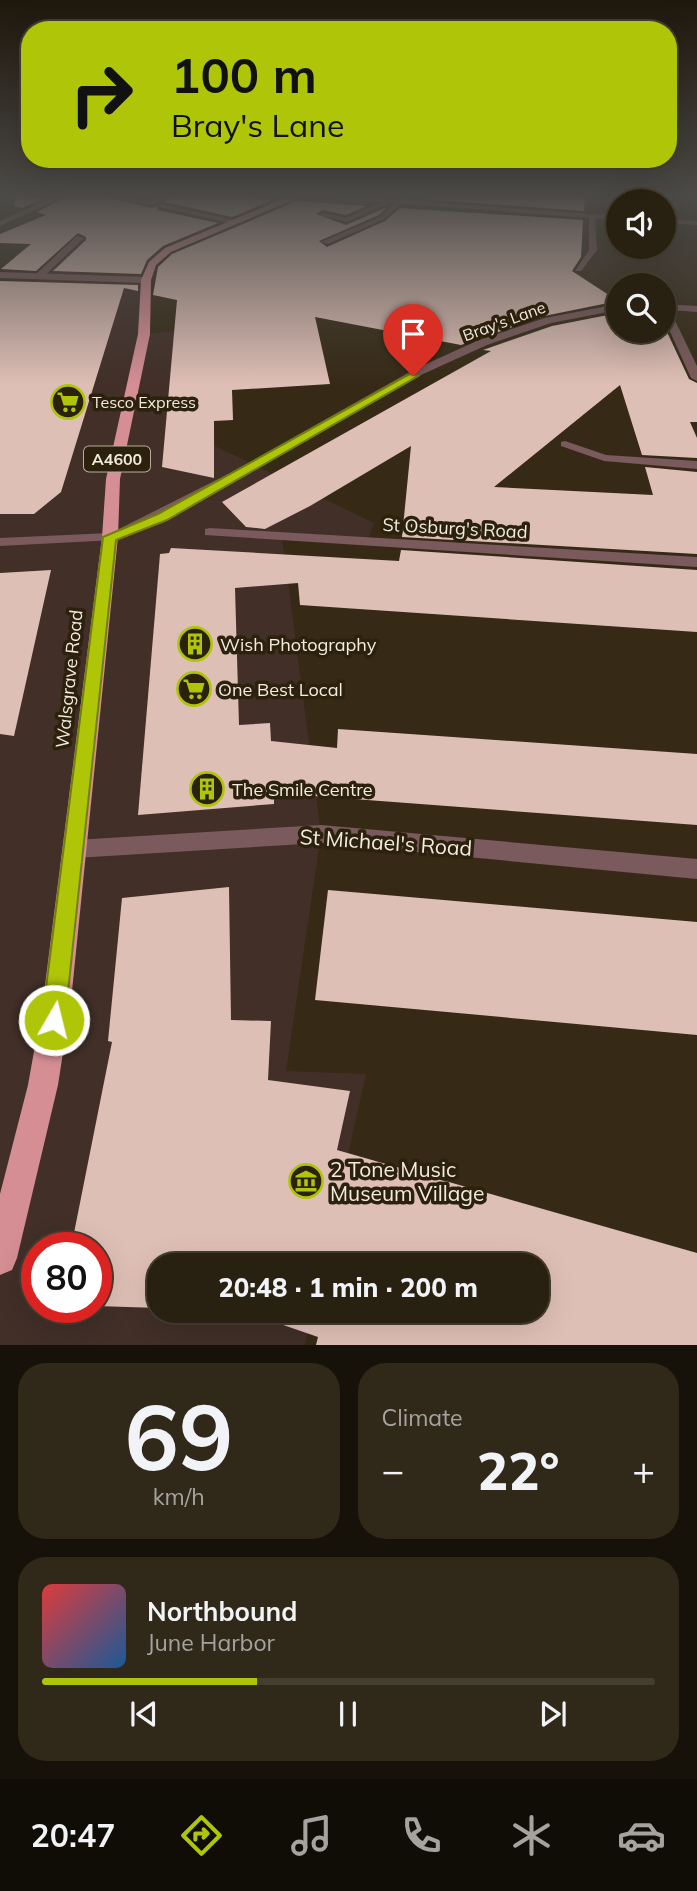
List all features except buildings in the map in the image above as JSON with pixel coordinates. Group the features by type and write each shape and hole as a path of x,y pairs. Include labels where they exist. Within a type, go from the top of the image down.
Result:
{"highway":[{"path":"146,280 152,264 157,259"},
{"name":"Walsgrave Road","path":"0,1258 43,1085 75,849 110,537 113,479 144,334 146,280"}],"street":[{"path":"0,275 146,280"},
{"path":"676,308 697,309"},
{"name":"Bray's Lane","path":"0,542 110,537 162,517 340,415 474,347 541,322 606,309"},
{"path":"676,333 697,379"},
{"name":"St Osburg's Road","path":"210,532 697,562"},
{"name":"St Michael's Road","path":"75,849 321,834 697,869"}],"lane":[{"path":"39,276 58,259"},
{"path":"578,270 586,259"},
{"path":"565,444 604,458 697,465"}],"shaded area":[{"path":"57,259 158,259 152,264 145,334 175,331 205,399 232,397 233,420 214,421 215,446 374,523 367,542 282,537 321,834 286,1071 366,1074 326,1253 147,1253 147,1323 310,1323 305,1345 0,1345 0,325 33,289 45,269"}],"place":[{"name":"Tesco Express","path":"68,402"},
{"name":"Wish Photography","path":"195,644"},
{"name":"One Best Local","path":"194,689"},
{"name":"The Smile Centre","path":"207,789"},
{"name":"2 Tone Music Museum Village","path":"306,1181"}],"route":[{"path":"54,1020 110,537 162,517 413,376"}]}
